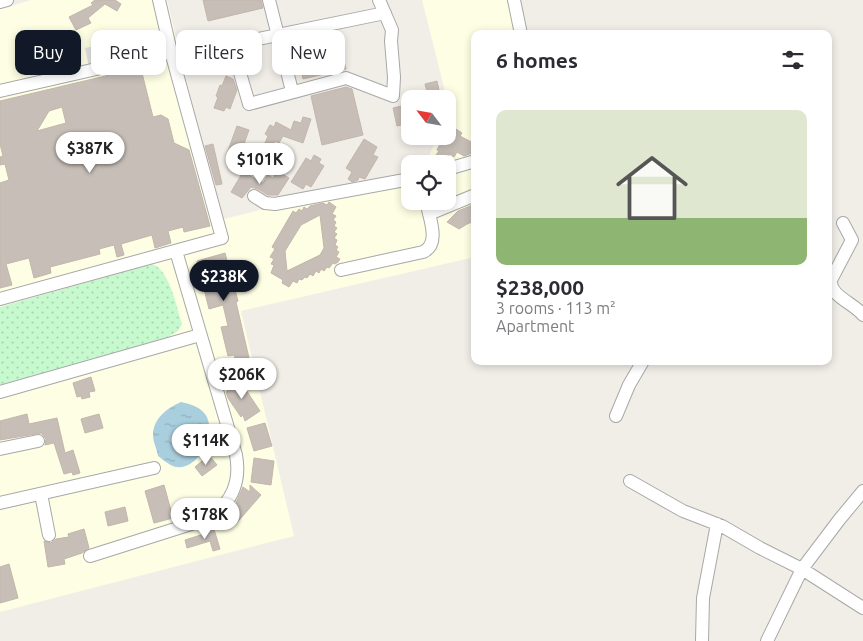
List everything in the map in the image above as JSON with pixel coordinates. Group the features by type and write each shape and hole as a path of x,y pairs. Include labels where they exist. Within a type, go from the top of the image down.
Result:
{"street":[{"path":"0,2 7,0"},
{"path":"0,299 222,238 171,52 159,0"},
{"path":"270,0 277,30"},
{"path":"272,36 249,41 244,44 238,54 238,63 249,104 346,78 393,96 392,30 380,0"},
{"path":"514,0 520,30"},
{"path":"302,30 385,13"},
{"path":"0,91 171,52"},
{"path":"288,75 292,91"},
{"path":"456,167 471,162"},
{"path":"254,196 262,202 273,204 401,181"},
{"path":"456,200 471,196"},
{"path":"341,270 427,250 432,244 433,237 428,210"},
{"path":"832,276 852,240 843,223"},
{"path":"90,556 210,518 220,509 233,490 238,476 236,455 176,251"},
{"path":"832,291 858,308 863,314"},
{"path":"0,392 200,335"},
{"path":"616,416 640,365"},
{"path":"0,449 38,441"},
{"path":"0,503 154,468"},
{"path":"630,481 683,511 717,524 802,569 863,608"},
{"path":"767,641 802,569 863,490"},
{"path":"41,494 49,534"},
{"path":"702,641 703,598 717,524"}],"shaded area":[{"path":"31,0 167,0 176,37 176,75 185,75 220,220 401,175 401,210 456,210 456,155 429,155 434,145 456,145 456,90 445,90 422,0 519,0 526,30 471,30 471,258 241,311 294,536 0,612 0,9"},
{"path":"91,47 91,67 89,67 85,48"}],"green space":[{"path":"151,264 163,273 167,280 182,324 178,331 168,337 0,388 0,307"}],"water":[{"path":"181,402 203,411 208,421 209,429 205,445 196,460 189,465 175,467 158,456 153,435 158,419 171,407"}],"building":[{"path":"95,0 115,0 121,4 117,11 105,4 88,18 91,23 76,30 69,17 93,5 91,3"},
{"path":"203,0 261,0 263,8 208,21"},
{"path":"110,75 142,75 153,117 161,115 168,119 174,143 189,150 210,226 184,232 183,227 168,231 171,243 155,248 152,235 121,244 124,255 117,257 114,245 99,249 100,254 50,267 51,273 34,278 29,258 6,264 12,285 0,288 0,183 9,180 5,164 0,165 0,157 3,156 0,144 0,101","holes":["62,107 66,123 37,131 49,111"]},
{"path":"302,75 320,75 303,79"},
{"path":"226,76 233,79 237,90 230,109 226,107 224,111 214,108 220,85 222,86"},
{"path":"437,81 439,90 427,90 425,84"},
{"path":"346,87 352,89 363,135 322,145 311,96"},
{"path":"401,106 401,125 397,126 393,108"},
{"path":"303,117 311,119 303,143 283,136 279,143 275,141 272,147 265,143 268,136 265,134 270,125 274,127 276,122 291,130 294,121 301,123"},
{"path":"237,126 249,130 238,160 226,156"},
{"path":"456,129 462,133 460,136 471,142 471,153 464,156 457,152 455,155 436,155 439,151 437,150 440,145 456,145"},
{"path":"364,139 377,147 373,155 378,157 365,179 359,177 358,180 352,182 348,179 352,172 346,168"},
{"path":"213,144 222,184 216,185 205,146"},
{"path":"314,155 321,159 319,163 324,166 311,187 306,184 303,189 291,182 306,158 311,161"},
{"path":"277,171 289,178 278,195 268,195 251,187 242,198 231,192 243,172 263,183 268,175 273,178"},
{"path":"329,202 336,207 332,214 336,216 333,220 336,222 334,226 337,228 334,232 337,234 334,238 337,240 335,245 338,247 336,250 339,252 336,257 340,259 324,271 321,269 319,273 316,271 313,276 310,274 307,278 299,279 297,283 293,281 289,287 282,283 283,280 271,273 274,265 271,264 274,259 270,257 275,249 272,247 293,211 296,213 299,209 302,211 304,207 307,209 310,206 323,203 327,205","holes":["320,215 324,248 320,255 287,271 285,251 301,225"]},
{"path":"471,206 471,222 459,229 447,222 458,211"},
{"path":"225,253 238,301 236,302 249,358 236,361 234,355 228,356 221,327 228,326 223,305 209,309 197,261"},
{"path":"91,377 95,391 89,392 90,397 82,399 81,396 77,397 73,383"},
{"path":"238,378 260,411 245,421 243,415 241,417 228,398 226,392 230,389 227,385"},
{"path":"27,414 29,424 57,418 65,453 73,450 80,473 73,475 72,472 64,474 54,443 45,445 46,439 41,433 0,440 0,421"},
{"path":"99,414 103,428 85,433 81,419"},
{"path":"265,423 272,446 254,451 247,428"},
{"path":"209,455 217,465 202,476 195,467"},
{"path":"254,458 274,461 271,485 251,482"},
{"path":"164,485 173,518 154,523 145,491"},
{"path":"250,485 261,495 234,526 224,517 236,503 243,487 250,492"},
{"path":"125,507 128,521 108,526 105,512"},
{"path":"213,526 220,549 213,551 210,541 187,548 185,540 207,533 206,528"},
{"path":"84,529 89,548 82,553 64,559 65,564 48,567 44,541 51,543 56,539 69,537 68,534"},
{"path":"9,564 18,598 0,603 0,567"}]}
